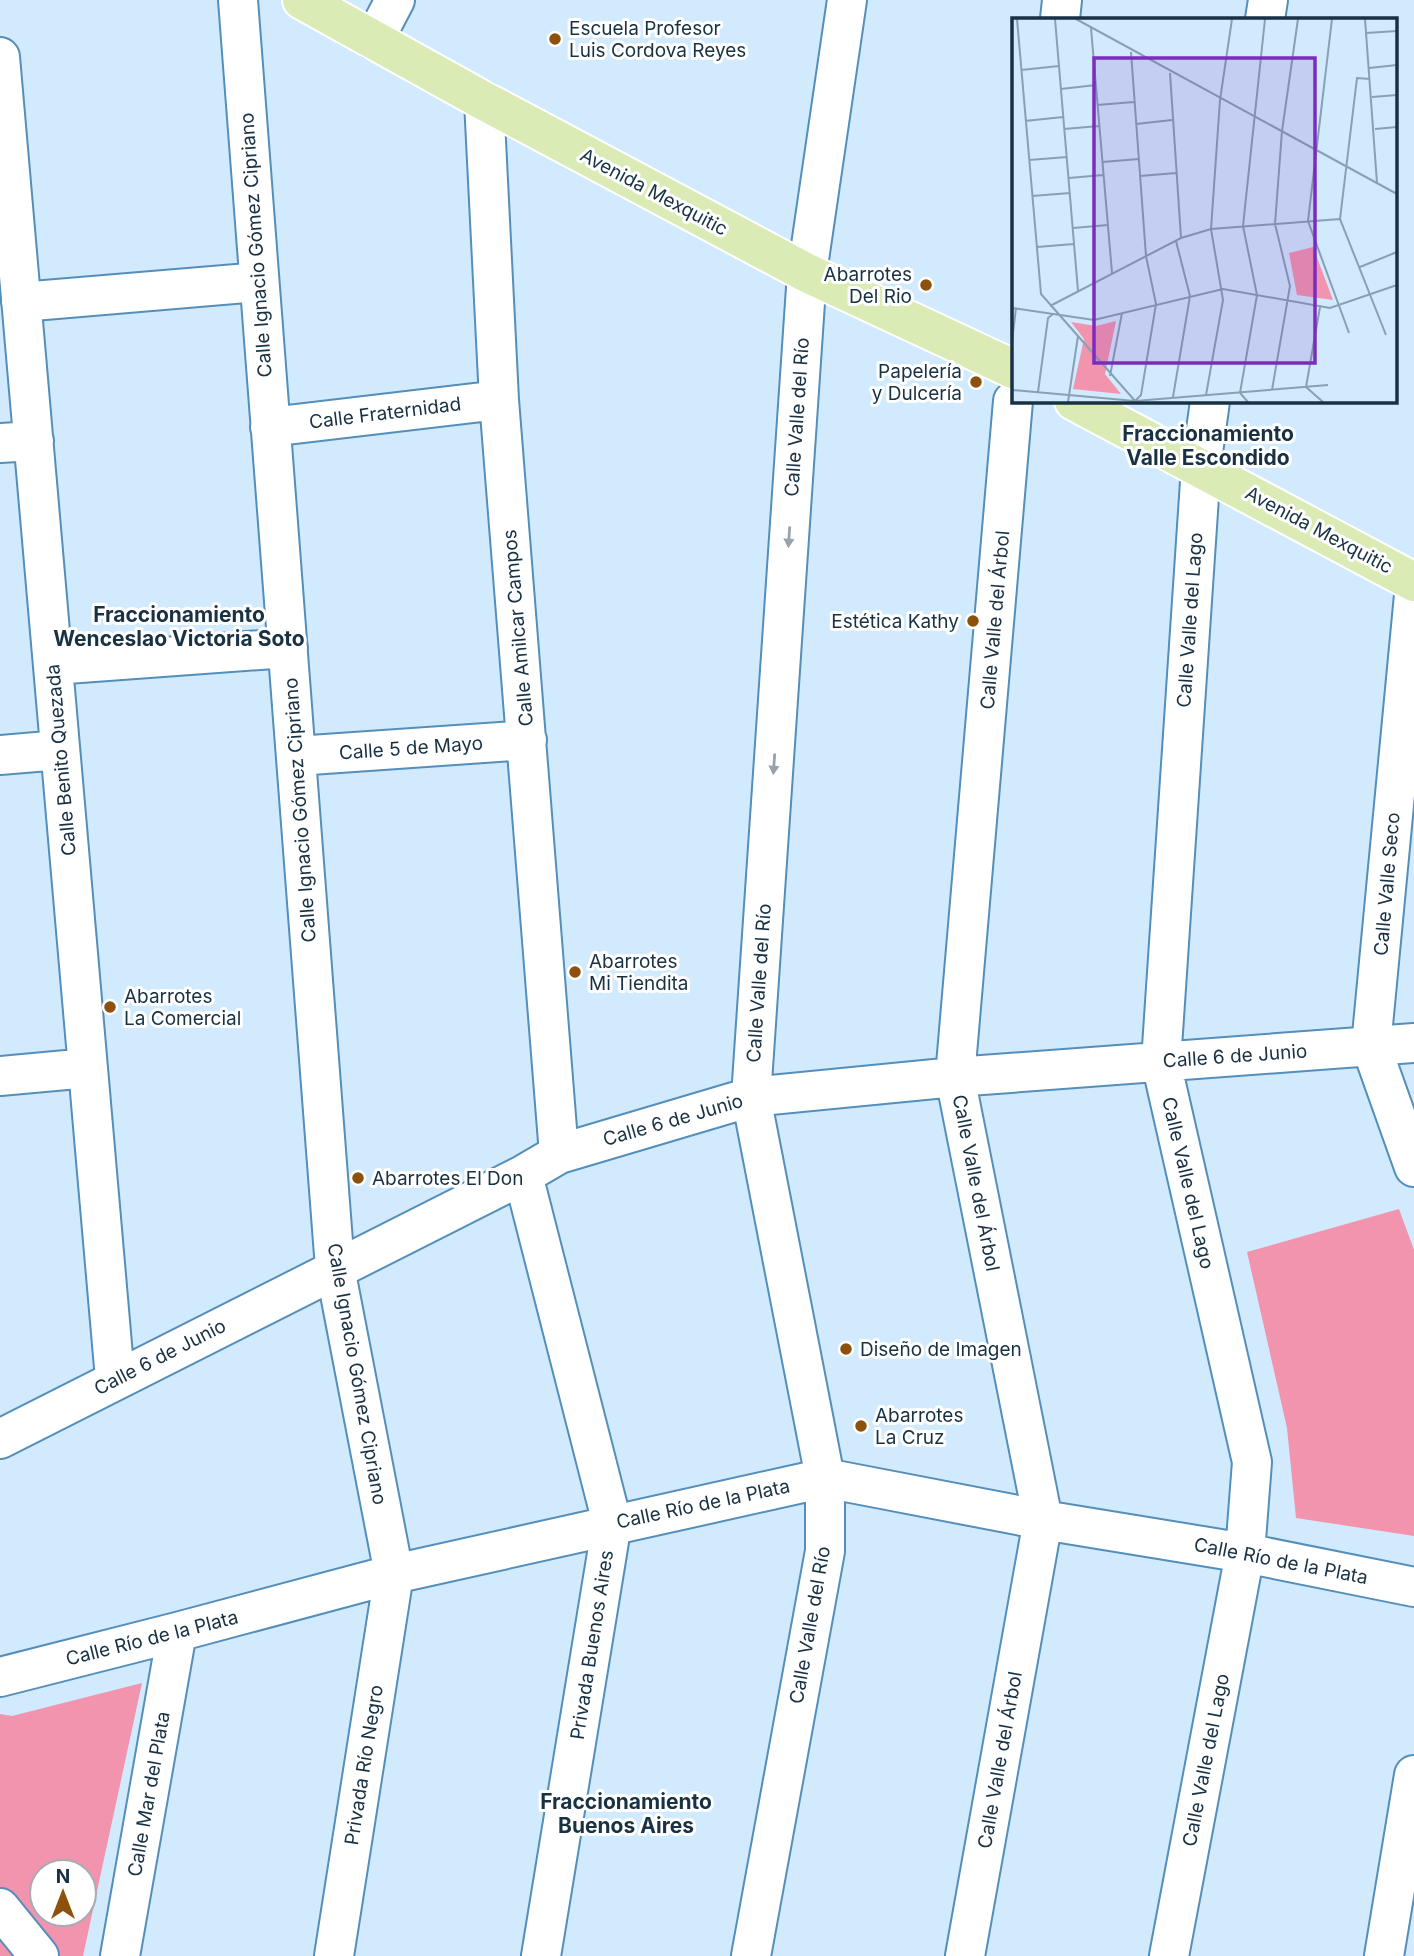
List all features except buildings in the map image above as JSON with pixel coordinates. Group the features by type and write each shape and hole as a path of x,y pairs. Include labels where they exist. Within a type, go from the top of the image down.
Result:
{"main road":[{"name":"Avenida Mexquitic","path":"302,0 484,101 807,273 1012,369"},
{"name":"Avenida Mexquitic","path":"1076,402 1414,582"}],"street":[{"name":"Calle Ignacio Gómez Cipriano","path":"238,0 335,1268 394,1573"},
{"path":"374,40 395,0"},
{"name":"Calle Valle del Río","path":"751,1956 825,1551 825,1478 751,1097 807,273 847,0"},
{"path":"1060,18 1062,0"},
{"path":"1265,18 1268,0"},
{"name":"Calle Benito Quezada","path":"0,57 5,176 21,302 17,442 53,665 115,1379"},
{"name":"Calle Amilcar Campos","path":"484,101 499,400 559,1154"},
{"path":"21,302 259,282"},
{"name":"Calle Fraternidad","path":"270,427 499,400"},
{"name":"Calle Valle del Árbol","path":"965,1956 1043,1520 956,1077 1013,402"},
{"name":"Calle Valle del Lago","path":"1169,1956 1245,1553 1252,1462 1161,1062 1201,467 1210,402"},
{"name":"Calle Valle Seco","path":"1414,595 1371,1046 1414,1167"},
{"path":"53,665 288,648"},
{"name":"Calle 5 de Mayo","path":"296,757 527,740"},
{"path":"0,755 61,750"},
{"name":"Calle 6 de Junio","path":"0,1438 523,1175 559,1154 751,1097 956,1077 1414,1043"},
{"path":"0,1076 88,1068"},
{"name":"Privada Buenos Aires","path":"523,1175 612,1523 541,1956"},
{"name":"Calle Río de la Plata","path":"0,1676 177,1632 394,1573 825,1478 1043,1520 1245,1553 1414,1587"},
{"name":"Privada Río Negro","path":"334,1956 394,1573"},
{"name":"Calle Mar del Plata","path":"120,1956 177,1632"},
{"path":"1384,1956 1414,1776"},
{"path":"0,1908 38,1956"}],"shaded area":[{"path":"1399,1209 1414,1250 1414,1536 1296,1518 1287,1428 1247,1252"},
{"path":"142,1683 98,1887 98,1858 28,1858 28,1928 89,1928 83,1956 0,1956 0,1714 12,1716"}],"place":[{"name":"Escuela Profesor Luis Cordova Reyes","path":"555,39"},
{"name":"Abarrotes Del Rio","path":"926,285"},
{"name":"Papelería y Dulcería","path":"976,382"},
{"name":"Estética Kathy","path":"973,621"},
{"name":"Abarrotes Mi Tiendita","path":"575,972"},
{"name":"Abarrotes La Comercial","path":"110,1007"},
{"name":"Abarrotes El Don","path":"358,1178"},
{"name":"Diseño de Imagen","path":"846,1349"},
{"name":"Abarrotes La Cruz","path":"861,1426"}],"district":[{"name":"Fraccionamiento Valle Escondido","path":"1208,445"},
{"name":"Fraccionamiento Wenceslao Victoria Soto","path":"179,626"},
{"name":"Fraccionamiento Buenos Aires","path":"626,1813"}]}
